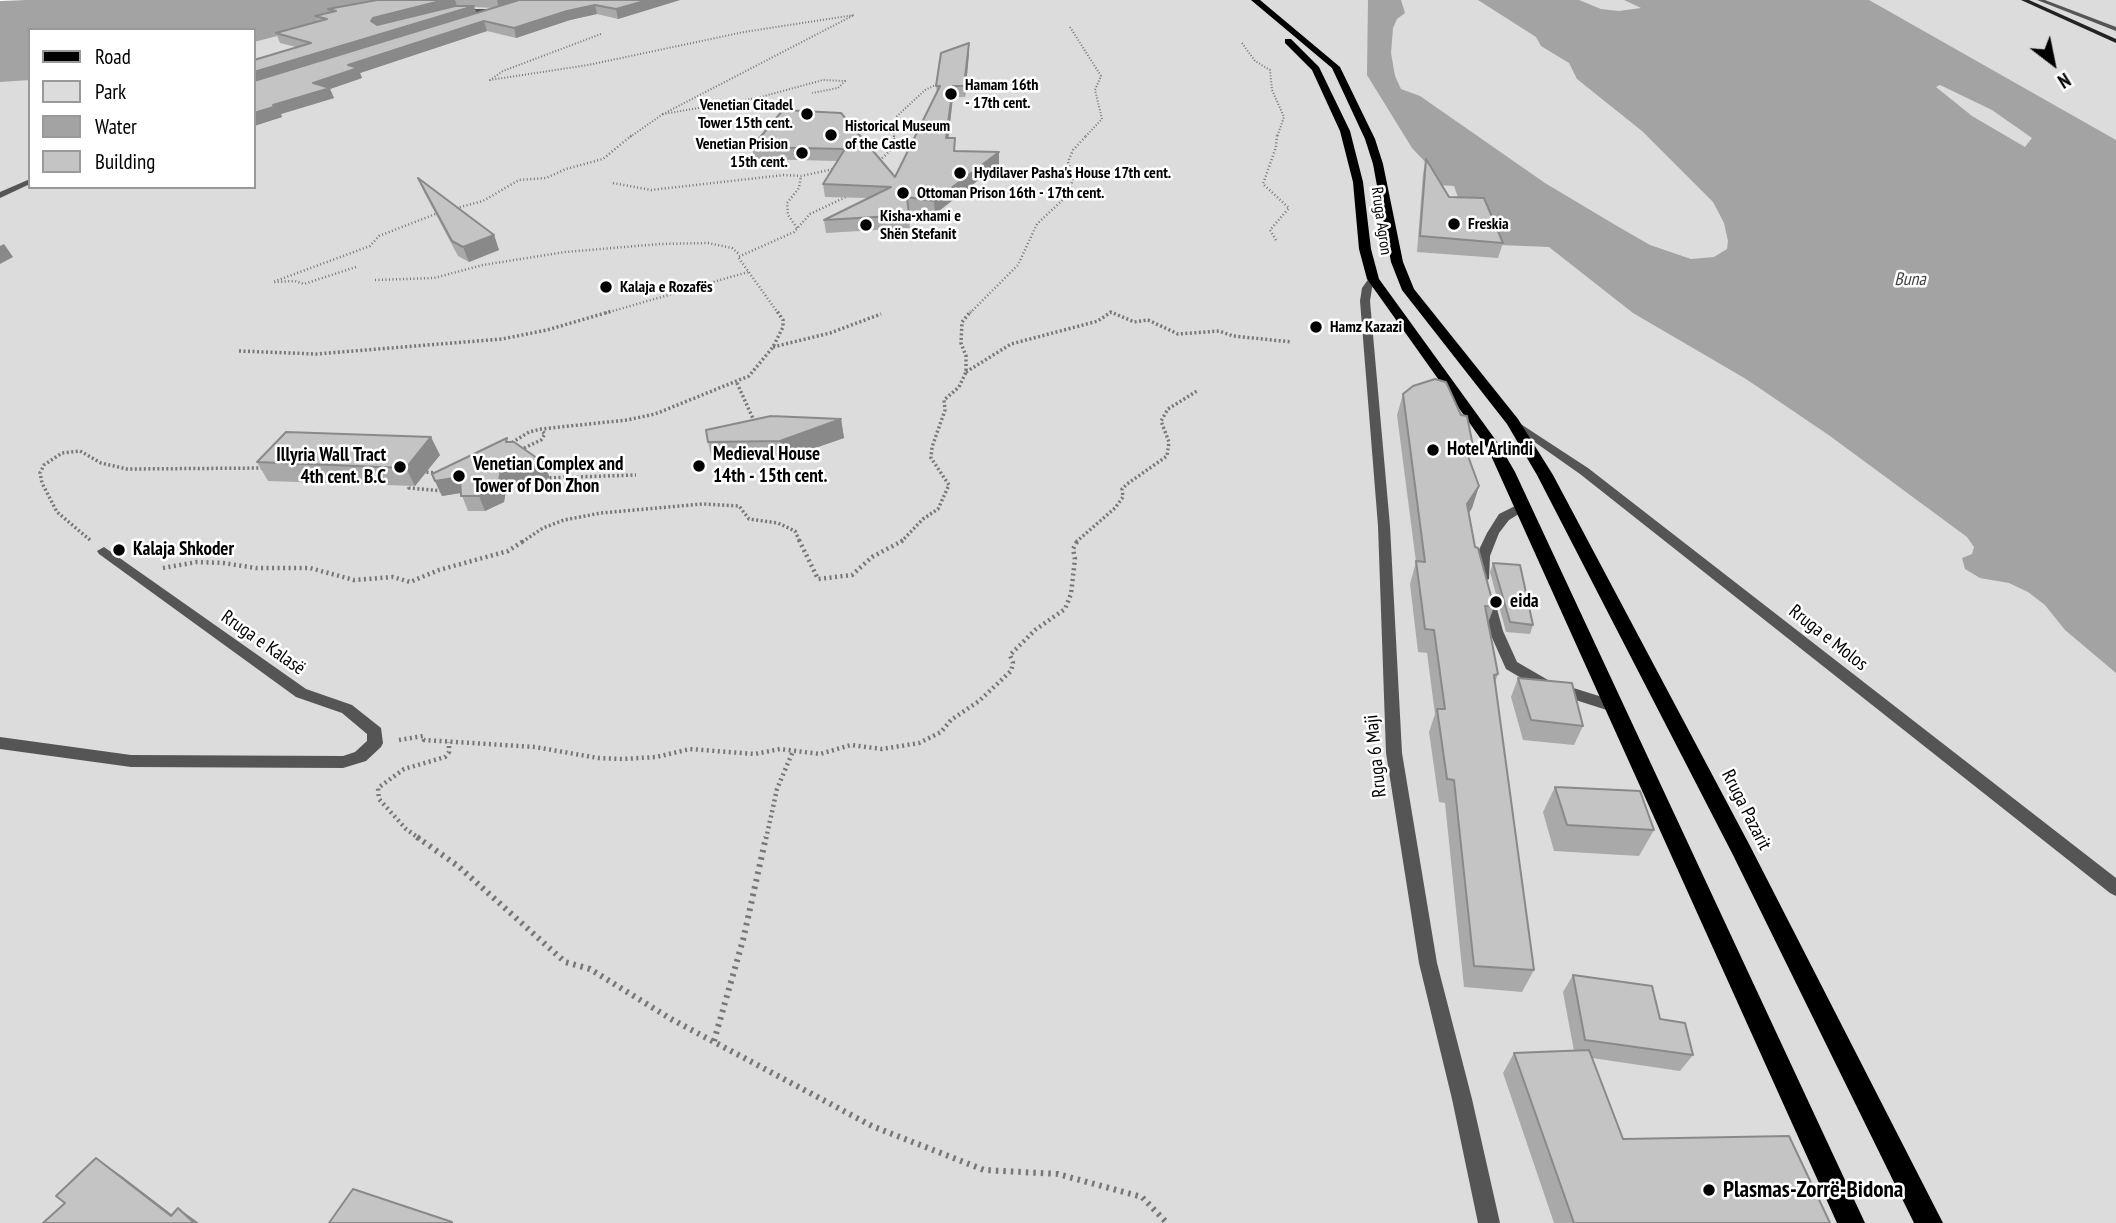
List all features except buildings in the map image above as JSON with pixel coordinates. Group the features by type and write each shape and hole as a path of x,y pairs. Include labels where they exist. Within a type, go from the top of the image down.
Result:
{"main road":[{"path":"2024,0 2116,41"},
{"name":"Rruga Agron","path":"1250,1 1311,61 1330,94 1345,131 1358,182 1365,249 1373,279 1495,449 1523,506"},
{"name":"Rruga Agron","path":"1250,1 1336,67 1370,139 1378,164 1397,262 1408,290 1513,422"},
{"name":"Rruga Pazarit","path":"1513,422 1586,551 1929,1223"},
{"path":"1523,506 1851,1223"}],"street":[{"path":"2040,0 2114,28"},
{"path":"479,19 517,7"},
{"path":"449,13 474,9 505,11"},
{"path":"0,195 28,182"},
{"name":"Rruga 6 Maji","path":"1373,279 1367,288 1365,301 1384,526 1394,753 1428,963 1489,1223"},
{"name":"Rruga e Molos","path":"1513,422 1584,471 2116,888"},
{"path":"1523,506 1504,517 1493,533 1480,571 1496,631 1511,665 1543,684 1613,706"},
{"name":"Rruga e Kalasë","path":"104,551 300,693 346,709 375,732 375,743"},
{"path":"0,743 131,761 343,762 360,757 375,743"}],"path":[{"path":"356,267 304,284 295,281 273,282 370,246 379,236 397,228 483,201 519,180 546,178 566,169 603,159 619,144 657,121 663,114 854,15 744,32 594,64 491,80 503,71 601,34"},
{"path":"134,574 197,562 256,568 310,568 355,580 393,577 410,582 439,570 508,551 543,528 564,520 601,513 702,504 739,506 753,520 778,523 795,531 818,579 852,575 872,557 906,539 923,519 939,509 949,485 931,458 932,447 945,410 944,400 963,382 966,372 967,356 961,343 962,322 984,296 1018,265 1034,237 1037,224 1069,194 1073,178 1068,162 1073,150 1103,116 1095,90 1101,82 1101,76 1070,27"},
{"path":"1242,43 1248,48 1251,57 1270,70 1272,90 1284,115 1263,184 1289,208 1270,230 1276,240"},
{"path":"872,168 894,146 895,118 925,90 950,76"},
{"path":"663,114 757,98 823,80 845,81 838,89 812,93"},
{"path":"856,120 893,133"},
{"path":"866,162 880,159"},
{"path":"613,183 651,190 784,175 800,176 840,168"},
{"path":"798,228 788,215 788,203 799,188 800,176"},
{"path":"507,446 529,432 541,429 627,420 654,414 749,376 773,347 783,327 782,317 738,260 740,255 798,228 810,214 845,198 853,190"},
{"path":"375,280 434,278 483,265 565,253 660,244 708,243 732,248 740,255"},
{"path":"239,351 316,355 502,339 547,330 748,272"},
{"path":"966,372 1011,344 1098,321 1111,312 1134,322 1149,320 1178,334 1219,331 1233,336 1292,342"},
{"path":"773,347 830,333 881,314"},
{"path":"737,383 749,414 759,430"},
{"path":"375,743 422,736 424,740 535,747 597,758 623,759 656,757 696,749 755,754 780,749 820,754 851,745 882,749 919,743 941,733 951,720 979,701 1011,671 1013,663 1010,655 1067,606 1071,594 1074,546 1115,508 1123,496 1122,489 1127,484 1167,456 1169,442 1161,421 1168,408 1191,397 1197,391"},
{"path":"512,454 541,440 545,434 541,429"},
{"path":"104,551 57,512 44,489 41,470 54,457 80,451 101,463 127,469 267,468"},
{"path":"413,472 446,473"},
{"path":"492,489 518,485 537,478 636,475"},
{"path":"409,478 409,488 454,492"},
{"path":"449,742 449,752 445,757 410,766 378,788 379,799 406,829 458,866 565,962 590,969 671,1019 872,1126 984,1170 1058,1174 1142,1197 1167,1223"},
{"path":"714,1041 743,940 777,789 793,751"}],"green space":[{"path":"306,0 2116,0 2116,1223 0,1223 0,56 28,51 28,189 256,189 256,29"}],"water":[{"path":"415,0 256,41 256,28 28,28 28,80 0,82 0,1"},
{"name":"Buna","path":"1368,0 1401,0 1405,13 1397,19 1393,28 1391,53 1395,76 1401,89 1420,96 1545,183 1617,226 1650,245 1691,259 1714,257 1727,249 1724,223 1713,202 1642,131 1577,79 1569,63 1541,46 1536,37 1478,0 1579,0 1601,9 1619,11 1641,8 1624,0 1869,0 2116,140 2116,673 2065,630 2045,605 2028,592 2009,583 1980,578 1965,569 1962,558 1972,554 1974,547 1967,537 1830,436 1746,379 1633,313 1549,247 1499,245 1462,209 1454,186 1437,185 1428,165 1412,148 1367,75","holes":["1940,85 1992,110 2032,138 2025,147 1972,116 1936,87"]}],"place":[{"name":"Hamam 16th - 17th cent.","path":"951,94"},
{"name":"Venetian Citadel Tower 15th cent.","path":"807,114"},
{"name":"Historical Museum of the Castle","path":"831,135"},
{"name":"Venetian Prision 15th cent.","path":"802,153"},
{"name":"Hydilaver Pasha's House 17th cent.","path":"960,173"},
{"name":"Ottoman Prison 16th - 17th cent.","path":"903,193"},
{"name":"Freskia","path":"1454,224"},
{"name":"Kisha-xhami e Shën Stefanit","path":"866,225"},
{"name":"Kalaja e Rozafës","path":"606,287"},
{"name":"Hamz Kazazi","path":"1316,327"},
{"name":"Hotel Arlindi","path":"1433,450"},
{"name":"Medieval House 14th - 15th cent.","path":"699,466"},
{"name":"Illyria Wall Tract 4th cent. B.C","path":"400,467"},
{"name":"Venetian Complex and Tower of Don Zhon","path":"459,476"},
{"name":"Kalaja Shkoder","path":"119,550"},
{"name":"eida","path":"1496,602"},
{"name":"Plasmas-Zorrë-Bidona","path":"1709,1190"}]}
